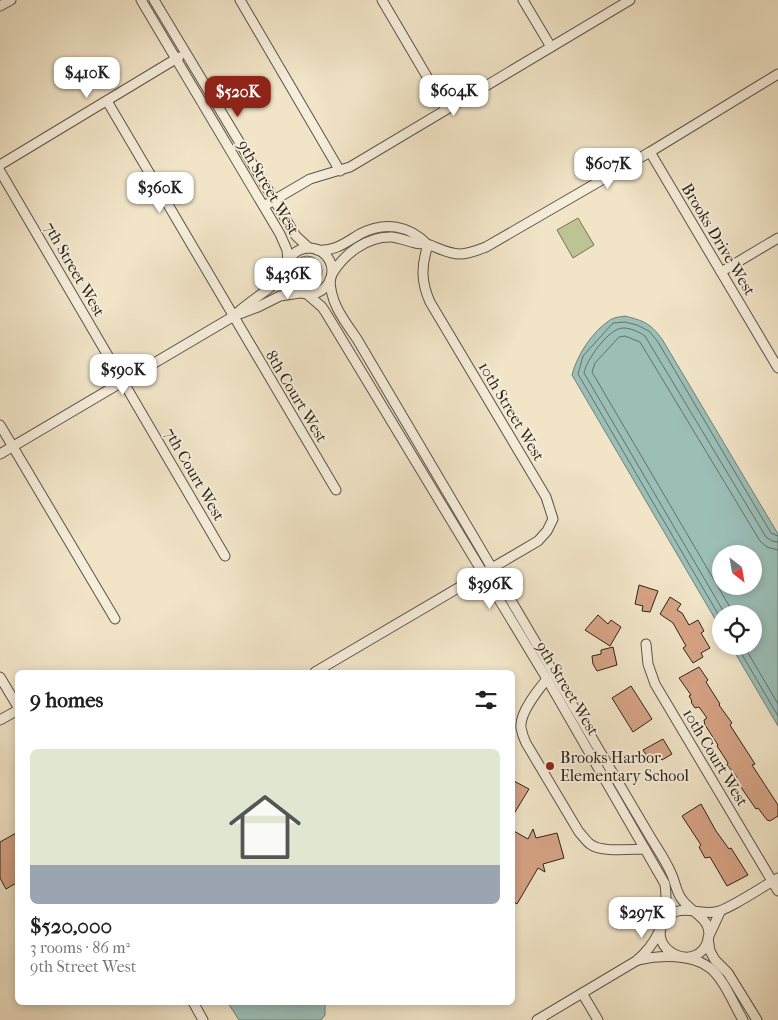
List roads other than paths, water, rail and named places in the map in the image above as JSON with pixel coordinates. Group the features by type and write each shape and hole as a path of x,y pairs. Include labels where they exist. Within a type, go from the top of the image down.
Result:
{"street":[{"path":"0,6 10,0"},
{"name":"9th Street West","path":"141,0 285,242 288,261"},
{"name":"9th Street West","path":"154,0 296,236 313,249"},
{"path":"240,0 340,170"},
{"path":"382,0 446,109"},
{"path":"522,0 551,47"},
{"path":"264,206 310,179 350,167 630,0"},
{"path":"0,165 185,53"},
{"path":"0,454 234,316 287,293 304,294 321,291 327,286 331,276 344,257 367,242 391,237 459,254 473,252 486,247 650,152 778,74"},
{"name":"8th Court West","path":"107,101 336,490"},
{"name":"Brooks Drive West","path":"650,152 778,368"},
{"name":"7th Street West","path":"0,171 123,382"},
{"path":"234,316 251,301 274,286 286,271 288,261 297,252 313,249 331,250 366,232 389,227 406,229 418,234 428,245"},
{"path":"721,272 778,238"},
{"name":"10th Street West","path":"318,670 538,541 547,530 552,519 546,497 430,302 422,280 422,268 428,245"},
{"path":"313,249 322,253 330,262 331,276"},
{"path":"286,271 290,284 304,294"},
{"name":"9th Street West","path":"331,276 331,294 338,311 357,339 672,874 680,898 694,911"},
{"name":"9th Street West","path":"304,294 322,307 326,313 547,679 646,849 665,884 665,906 661,928"},
{"name":"7th Court West","path":"123,382 225,556"},
{"path":"0,425 115,619"},
{"name":"10th Court West","path":"646,644 648,664 656,684 775,879"},
{"path":"0,677 15,704"},
{"path":"547,679 535,693 523,717 521,727 526,744 579,832 589,844 596,848 607,849 646,849"},
{"path":"0,720 15,711"},
{"path":"537,1020 636,961 651,946 668,916 674,912 680,910 707,913 720,912 775,879 778,891"},
{"path":"694,911 703,917 706,922 709,932 710,951 715,960 728,973 757,1020"},
{"path":"636,961 658,956 680,957 695,955 701,951 720,912"},
{"path":"661,928 661,938 664,946 671,953 710,968 721,981 743,1020"},
{"path":"582,993 598,1020"},
{"path":"195,1005 204,1020"}],"water":[{"path":"625,316 646,323 662,339 778,534 778,726 736,655 762,655 762,605 712,605 712,614 572,375 581,352 591,337 603,325 615,318"},
{"path":"229,1005 325,1005 325,1015 321,1020 239,1020"}],"place":[{"name":"Brooks Harbor Elementary School","path":"550,766"}]}
